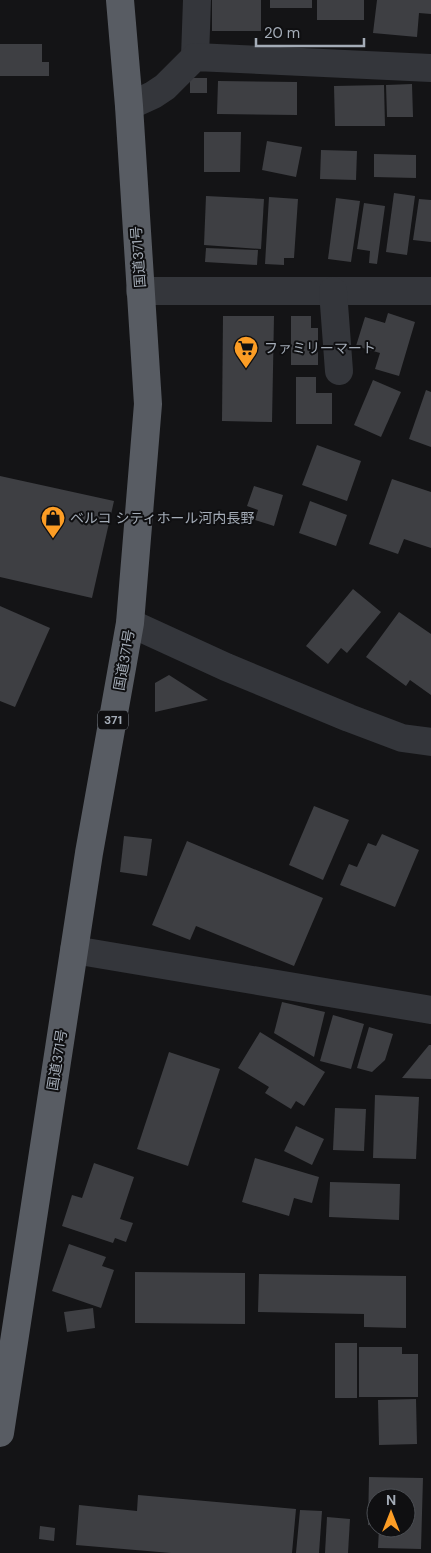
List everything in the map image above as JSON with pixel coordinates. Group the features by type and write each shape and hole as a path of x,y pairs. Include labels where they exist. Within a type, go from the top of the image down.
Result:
{"highway":[{"name":"国道371号","path":"0,1433 89,853 130,623 148,404 129,106 120,0"}],"street":[{"path":"129,106 165,87 195,57 197,0"},
{"path":"195,57 431,68"},
{"path":"140,291 431,291"},
{"path":"333,291 339,371"},
{"path":"130,623 226,667 349,718 402,738 431,742"},
{"path":"74,950 431,1010"}],"building":[{"path":"212,0 261,0 261,31 212,31"},
{"path":"270,0 312,0 312,8 270,8"},
{"path":"317,0 364,0 364,20 317,20"},
{"path":"377,0 431,0 431,14 419,13 417,37 373,33"},
{"path":"0,44 42,44 42,62 49,62 49,76 0,76"},
{"path":"190,78 207,78 207,93 190,93"},
{"path":"218,81 297,82 297,115 217,114"},
{"path":"412,84 413,117 387,117 386,85"},
{"path":"384,85 385,126 335,126 334,86"},
{"path":"204,132 241,132 240,172 204,172"},
{"path":"267,141 302,147 296,177 262,170"},
{"path":"321,150 357,151 356,180 320,179"},
{"path":"374,154 416,155 416,178 374,177"},
{"path":"394,193 415,196 407,255 386,252"},
{"path":"206,196 264,199 261,249 204,245"},
{"path":"269,197 298,199 294,258 284,258 284,265 265,264"},
{"path":"336,198 360,201 351,262 328,259"},
{"path":"419,199 431,200 431,242 413,240"},
{"path":"364,203 385,206 377,264 369,263 370,251 357,249"},
{"path":"206,248 258,250 257,265 205,262"},
{"path":"388,313 415,322 399,376 375,369 380,353 356,346 365,317 385,323"},
{"path":"223,316 274,316 272,422 222,421"},
{"path":"291,316 311,316 311,328 318,328 318,365 291,365"},
{"path":"296,377 316,377 316,393 332,393 332,424 296,424"},
{"path":"373,380 401,392 381,437 354,425"},
{"path":"426,390 431,392 431,447 409,439"},
{"path":"317,445 361,461 347,501 302,485"},
{"name":"ベルコ シティホール河内長野","path":"0,476 114,501 92,598 0,577"},
{"path":"392,479 431,492 431,548 404,539 398,554 369,544"},
{"path":"254,486 283,495 274,526 255,520 258,510 247,506"},
{"path":"310,501 347,515 336,546 299,533"},
{"path":"353,589 381,612 347,653 341,648 328,664 306,646"},
{"path":"0,606 50,628 15,707 0,701"},
{"path":"399,612 431,634 431,695 410,680 406,686 366,657"},
{"path":"169,675 208,700 155,712 155,683"},
{"path":"314,806 349,820 323,880 289,865"},
{"path":"382,834 419,850 395,907 340,885 349,864 357,867 368,843 376,846"},
{"path":"124,836 152,839 147,876 120,872"},
{"path":"187,841 323,898 294,966 196,926 190,940 152,925"},
{"path":"282,1002 325,1012 314,1057 274,1033"},
{"path":"333,1015 364,1024 351,1069 320,1061"},
{"path":"369,1027 393,1034 385,1060 372,1072 357,1068"},
{"path":"260,1032 325,1072 304,1106 296,1101 291,1109 265,1093 269,1087 238,1068"},
{"path":"429,1045 431,1045 431,1079 402,1078"},
{"path":"169,1052 220,1069 188,1166 137,1149"},
{"path":"375,1095 419,1097 416,1159 373,1158"},
{"path":"335,1108 366,1109 364,1151 333,1150"},
{"path":"296,1126 324,1139 312,1165 284,1151"},
{"path":"255,1158 319,1177 312,1203 294,1198 289,1216 242,1202"},
{"path":"94,1163 134,1177 120,1219 133,1223 126,1242 115,1238 113,1243 62,1226 72,1195 82,1198"},
{"path":"330,1182 400,1184 399,1220 329,1217"},
{"path":"69,1244 106,1257 102,1266 114,1270 101,1308 52,1291"},
{"path":"135,1272 245,1273 245,1324 135,1323"},
{"path":"259,1274 406,1276 406,1328 364,1327 364,1314 258,1312"},
{"path":"93,1308 95,1328 67,1332 64,1312"},
{"path":"335,1343 357,1343 357,1398 335,1398"},
{"path":"359,1347 402,1347 402,1354 418,1354 418,1397 359,1397"},
{"path":"416,1399 417,1444 379,1445 378,1400"},
{"path":"369,1477 423,1478 421,1549 378,1548 378,1538 416,1538 416,1488 369,1488"},
{"path":"138,1495 296,1509 292,1553 171,1553 76,1545 79,1505 137,1511"},
{"path":"300,1510 322,1511 319,1553 296,1553"},
{"path":"327,1517 350,1519 348,1553 325,1553"},
{"path":"40,1526 55,1528 54,1541 39,1539"}],"place":[{"name":"ファミリーマート","path":"246,369"},
{"name":"ベルコ シティホール河内長野","path":"53,539"}]}
